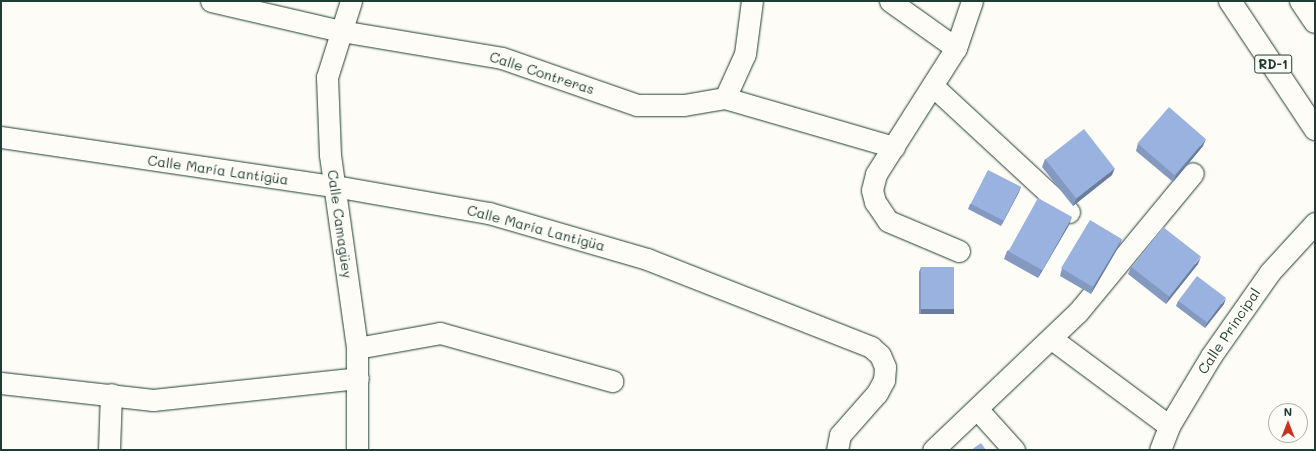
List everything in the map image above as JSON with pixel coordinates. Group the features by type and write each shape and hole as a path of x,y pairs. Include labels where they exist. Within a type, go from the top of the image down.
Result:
{"highway":[{"name":"RD-1","path":"1230,1 1310,120"},
{"path":"1301,1 1315,22"},
{"path":"1310,120 1315,141"}],"street":[{"name":"Calle Contreras","path":"211,1 341,31 502,58 637,105 684,105 725,98"},
{"name":"Calle Camagüey","path":"351,1 327,76 334,186 357,348 357,450"},
{"path":"752,1 745,54 725,98 894,147"},
{"path":"890,1 956,48"},
{"path":"959,251 888,221 875,202 872,190 876,174 934,87 956,48 972,1"},
{"path":"934,87 1069,212"},
{"name":"Calle María Lantigüa","path":"1,137 334,186 489,213 647,259 871,347 885,367 884,380 837,446"},
{"path":"933,450 978,410 1052,339 1193,172"},
{"name":"Calle Principal","path":"1160,450 1169,426 1211,356 1270,272 1315,222"},
{"path":"357,348 440,334 612,382"},
{"path":"1052,339 1169,426"},
{"path":"1,383 111,394 153,400 194,397 358,378"},
{"path":"109,450 111,394"},
{"path":"978,410 1014,450"}],"building":[{"path":"1169,107 1206,139 1174,175 1138,143"},
{"path":"1084,129 1115,168 1076,199 1045,159"},
{"path":"988,170 1021,187 1004,221 971,204"},
{"path":"1038,198 1072,217 1043,270 1008,251"},
{"path":"1090,220 1122,239 1093,287 1061,268"},
{"path":"1163,227 1201,257 1169,297 1132,267"},
{"path":"921,267 954,267 954,309 921,309"},
{"path":"1197,276 1226,298 1207,322 1178,301"},
{"path":"981,443 986,450 971,450"}]}
